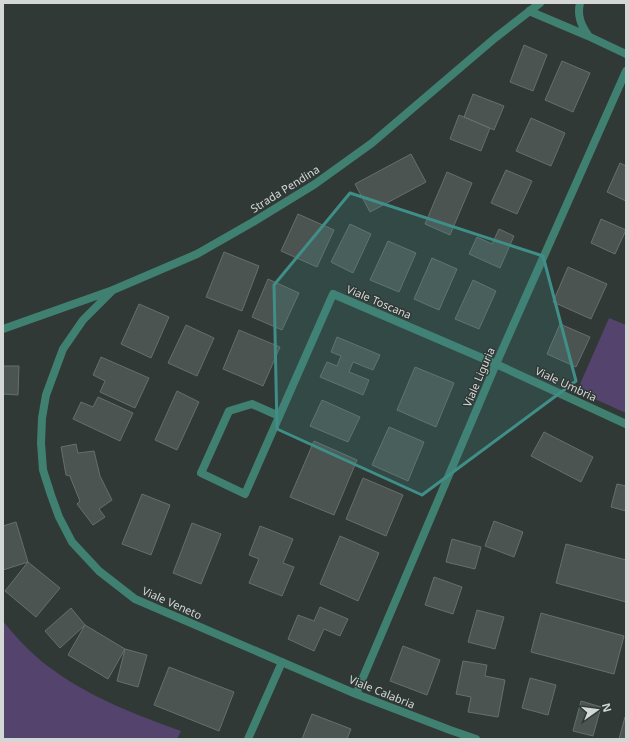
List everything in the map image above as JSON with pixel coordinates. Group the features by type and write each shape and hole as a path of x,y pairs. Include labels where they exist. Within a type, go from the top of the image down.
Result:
{"street":[{"name":"Strada Pendina","path":"3,329 113,290 197,254 253,222 315,184 372,143 495,38 540,3"},
{"path":"580,3 579,18 581,25 588,36"},
{"path":"529,11 626,54"},
{"name":"Viale Liguria","path":"356,694 496,364 626,70"},
{"name":"Viale Veneto","path":"113,290 83,320 63,349 46,395 42,418 41,443 43,470 59,517 72,542 98,570 135,599 282,662"},
{"name":"Viale Toscana","path":"279,416 252,404 228,411 201,473 245,494 279,416 332,294 496,364"},
{"name":"Viale Umbria","path":"496,364 626,424"},
{"path":"248,739 282,662"},
{"name":"Viale Calabria","path":"282,662 356,694 476,739"}],"highlighted area":[{"path":"350,193 543,256 576,381 422,495 277,429 274,285"}],"shaded area":[{"path":"609,318 626,325 626,413 577,391"},
{"path":"3,621 43,663 70,682 132,712 181,731 177,739 3,739"}],"building":[{"path":"524,45 547,55 533,91 510,82"},
{"path":"562,61 590,73 573,112 545,100"},
{"path":"473,94 504,106 494,130 464,117"},
{"path":"459,115 490,128 481,151 450,139"},
{"path":"531,118 565,133 551,166 516,151"},
{"path":"411,154 426,182 370,212 355,184"},
{"path":"620,163 626,166 626,201 607,192"},
{"path":"506,170 532,181 517,214 491,203"},
{"path":"447,172 472,183 450,235 425,224"},
{"path":"298,214 334,230 317,267 281,251"},
{"path":"601,219 626,230 615,254 591,243"},
{"path":"350,224 371,234 353,273 331,262"},
{"path":"499,229 514,236 500,268 469,254 477,237 492,244"},
{"path":"388,241 416,253 399,292 370,280"},
{"path":"224,252 259,266 242,311 206,297"},
{"path":"432,258 457,269 439,310 414,299"},
{"path":"568,267 607,284 591,319 553,302"},
{"path":"268,279 299,293 282,330 252,317"},
{"path":"473,280 496,291 479,329 455,319"},
{"path":"139,304 169,317 151,358 121,344"},
{"path":"560,324 590,337 576,367 547,354"},
{"path":"186,325 214,338 197,376 168,363"},
{"path":"239,330 280,347 263,386 223,369"},
{"path":"337,337 380,355 373,370 353,362 349,372 369,380 363,395 320,377 327,362 337,366 341,356 331,352"},
{"path":"101,357 149,378 135,408 100,392 105,381 93,375"},
{"path":"3,366 19,366 18,395 3,394"},
{"path":"415,367 454,383 436,427 397,410"},
{"path":"177,391 199,402 177,450 155,440"},
{"path":"98,397 133,413 120,441 73,419 81,402 93,407"},
{"path":"322,400 360,417 348,442 310,426"},
{"path":"389,427 424,442 408,481 372,465"},
{"path":"544,432 593,457 581,482 531,456"},
{"path":"314,441 357,460 334,515 290,497"},
{"path":"76,444 78,453 94,451 100,476 112,500 99,509 105,517 93,525 77,504 80,501 70,476 66,475 61,447"},
{"path":"363,478 403,495 386,536 346,519"},
{"path":"617,484 626,486 626,511 611,507"},
{"path":"142,494 170,505 151,555 122,544"},
{"path":"494,521 523,532 514,557 485,546"},
{"path":"16,522 28,562 3,570 3,526"},
{"path":"192,523 221,534 201,584 173,573"},
{"path":"260,526 293,539 283,563 294,567 282,596 249,583 259,559 249,555"},
{"path":"340,536 379,553 358,601 320,584"},
{"path":"452,539 481,547 475,569 446,562"},
{"path":"566,544 626,560 626,602 556,583"},
{"path":"28,562 60,588 36,617 5,591"},
{"path":"434,577 462,587 453,614 425,605"},
{"path":"320,607 348,619 340,636 324,629 314,651 288,639 298,615 314,621"},
{"path":"71,608 85,625 60,648 45,631"},
{"path":"477,610 504,617 495,649 468,642"},
{"path":"541,613 624,636 614,674 531,652"},
{"path":"85,625 125,649 108,679 68,655"},
{"path":"403,646 440,660 427,695 390,681"},
{"path":"125,649 147,655 138,687 117,681"},
{"path":"463,661 487,665 485,676 505,680 498,717 468,712 471,697 456,694"},
{"path":"169,667 234,692 219,731 154,705"},
{"path":"530,678 556,685 548,715 522,708"},
{"path":"581,701 601,707 593,736 573,731"},
{"path":"312,714 351,729 347,739 302,739"},
{"path":"625,717 626,739 619,739"}]}
